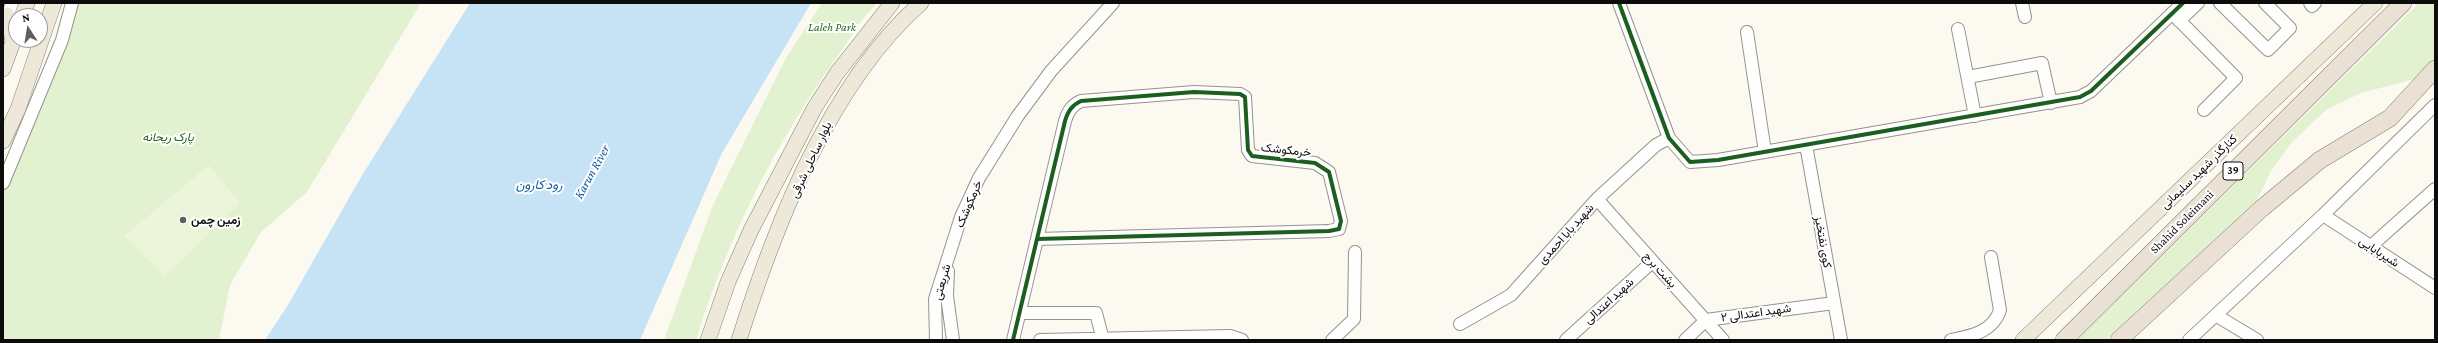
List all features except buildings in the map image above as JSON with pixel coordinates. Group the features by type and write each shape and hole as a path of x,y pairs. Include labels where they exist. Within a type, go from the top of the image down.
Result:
{"highway":[{"name":"Shahid Soleimani","path":"2064,340 2403,3"},
{"path":"2119,340 2261,209 2320,160 2390,118 2435,70"}],"main road":[{"path":"3,141 18,109 54,3"},
{"name":"بلوار ساحلی شرقی","path":"708,340 728,282 751,230 815,108 837,73 892,3"},
{"name":"بلوار ساحلی شرقی","path":"739,340 773,241 831,118 851,83 894,30 921,3"},
{"name":"کنارگذر شهید سلیمانی","path":"2023,340 2375,3"},
{"path":"3,69 11,48"}],"street":[{"path":"3,183 62,40 72,3"},
{"name":"خرمکوشک","path":"948,258 961,217 979,178 1017,117 1050,71 1114,3"},
{"path":"1619,3 1669,138 1690,162 1765,152 2080,97 2091,91 2176,17 2198,3"},
{"path":"2022,3 2025,17"},
{"path":"2176,17 2183,3"},
{"path":"2220,3 2268,50 2290,28 2265,3"},
{"path":"2310,3 2312,6 2315,3"},
{"path":"2176,17 2236,78 2204,110"},
{"path":"1958,29 1975,116"},
{"path":"1747,32 1765,152"},
{"path":"1968,77 2042,63 2051,103"},
{"name":"خرمکوشک","path":"1013,340 1065,121 1068,112 1074,104 1081,101 1194,92 1240,94 1245,98 1248,150 1252,156 1315,163 1329,172 1341,221 1339,229 1329,231 1037,239"},
{"path":"2189,340 2217,316 2323,215 2435,105"},
{"name":"شهید بابا احمدی","path":"1460,324 1511,295 1597,199 1656,145 1669,138"},
{"name":"کوی نفتخیز","path":"1806,144 1841,340"},
{"path":"2371,246 2435,189"},
{"name":"پشت برج","path":"1597,199 1723,340"},
{"name":"شیربابایی","path":"2323,215 2435,288"},
{"path":"1332,340 1354,319 1355,252"},
{"path":"1951,340 1982,333 1998,318 2000,310 1991,257"},
{"name":"شریعتی","path":"936,340 935,299 948,258"},
{"name":"شریعتی","path":"948,258 948,296 953,340"},
{"name":"شهید اعتدالی","path":"1566,340 1652,262"},
{"name":"شهید اعتدالی ۲","path":"1686,340 1706,320 1834,303"},
{"path":"1019,313 1096,313 1103,339"},
{"path":"2217,316 2257,340"},
{"path":"1040,340 1230,338 1242,340"}],"green space":[{"name":"پارک ریحانه","path":"73,3 421,3 307,192 261,232 230,285 219,340 3,340 3,186"},
{"name":"Laleh Park","path":"822,3 877,3 861,22 815,89 755,192 738,228 708,302 696,340 664,340 713,205 786,58"},
{"path":"2419,3 2435,3 2435,62 2418,78 2361,93 2326,110 2292,142 2271,171 2254,206 2106,340 2076,340"},
{"name":"زمین چمن","path":"209,165 240,203 165,276 124,236"}],"water":[{"name":"رود کارون","path":"470,3 811,3 722,153 640,340 265,340 288,305 361,177"}],"cycle path":[{"path":"1619,3 1669,138 1690,162 1718,160 2080,97 2091,91 2183,3"},
{"path":"1013,340 1065,121 1071,109 1075,104 1081,101 1194,92 1240,94 1245,97 1248,150 1252,156 1315,163 1329,172 1341,221 1339,229 1329,231 1037,239"}],"place":[{"name":"زمین چمن","path":"183,220"}],"water label":[{"name":"Karun River","path":"592,172"}]}
